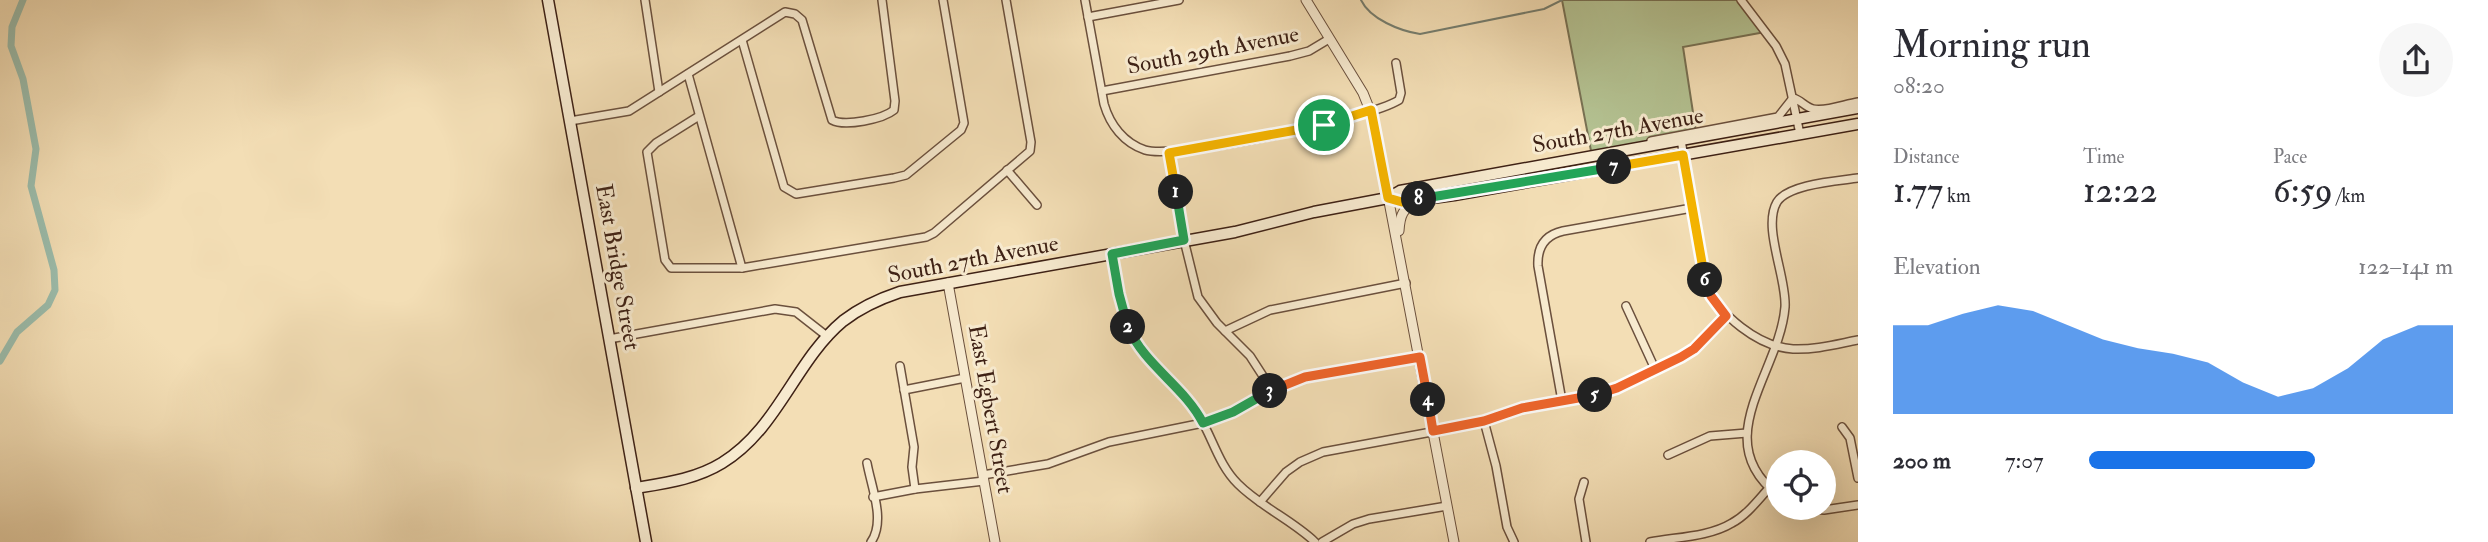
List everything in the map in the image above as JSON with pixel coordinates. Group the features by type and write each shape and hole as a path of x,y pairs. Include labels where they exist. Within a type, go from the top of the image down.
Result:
{"main road":[{"name":"East Bridge Street","path":"548,0 646,542"},
{"name":"South 27th Avenue","path":"636,488 696,476 739,451 760,430 841,323 874,301 900,292 1236,232 1314,212 1388,198 1400,191 1858,108"},
{"name":"South 27th Avenue","path":"1388,198 1402,202 1858,124"}],"street":[{"path":"645,0 659,92"},
{"path":"570,121 629,111 780,13 795,14 803,20 832,120 843,124 887,115 894,110 895,102 883,0"},
{"path":"742,40 788,190 796,194 894,178 906,175 961,130 964,123 943,0"},
{"path":"699,116 656,143 647,152 665,260 669,267 676,270 742,268 930,236 1029,153 1031,146 1006,0"},
{"path":"1085,0 1109,118 1123,137 1144,149 1169,153 1324,125 1383,108 1399,100 1401,93 1396,63"},
{"path":"1088,17 1179,0"},
{"path":"1306,0 1371,110 1454,542"},
{"path":"1741,0 1780,53 1787,69 1800,134"},
{"name":"South 29th Avenue","path":"1102,92 1290,56 1309,51 1329,39"},
{"path":"688,74 742,268"},
{"path":"1793,98 1818,110 1858,102"},
{"path":"1626,150 1662,138 1778,117 1793,98"},
{"path":"1681,140 1706,283 1711,296 1726,316 1775,345 1802,349 1858,340"},
{"path":"1169,153 1184,240 1198,297 1206,310 1250,356 1272,390"},
{"path":"1007,170 1037,205"},
{"path":"1766,484 1754,466 1748,449 1747,433 1751,410 1782,325 1785,302 1773,229 1775,206 1780,197 1791,190 1858,178"},
{"path":"1399,246 1401,214 1420,199"},
{"path":"1562,401 1538,266 1538,241 1558,232 1692,208"},
{"path":"1112,254 1122,308 1132,335 1150,362 1192,405 1217,455 1239,485 1315,542"},
{"name":"East Egbert Street","path":"948,284 995,542"},
{"path":"1225,331 1255,315 1281,307 1406,284"},
{"path":"1626,306 1655,369"},
{"path":"609,339 775,309 796,312 828,337"},
{"path":"1260,502 1286,472 1309,457 1333,449 1484,421 1522,408 1609,391 1694,349 1726,316"},
{"path":"873,497 1048,464 1109,442 1203,423 1242,408 1272,390 1305,377 1420,357"},
{"path":"900,366 914,447 912,467 915,489"},
{"path":"904,390 965,378"},
{"path":"1484,421 1496,466 1507,527 1514,542"},
{"path":"1842,427 1850,438 1858,478"},
{"path":"1668,455 1714,435 1747,433"},
{"path":"867,463 878,524 876,535 871,542"},
{"path":"1584,482 1579,499 1586,542"},
{"path":"1650,542 1727,526 1741,517 1766,491"},
{"path":"1836,508 1858,505"},
{"path":"1322,542 1353,524 1370,519 1447,506"}],"green space":[{"path":"1562,0 1741,0 1765,32 1683,47 1696,132 1592,156"}],"waterway":[{"path":"0,361 17,332 48,305 55,290 54,270 31,186 36,149 23,79 11,46 12,27 23,0"},
{"path":"1361,0 1371,13 1386,23 1420,34 1544,9 1562,0"}],"route":[{"path":"1371,110 1388,198 1402,202 1683,155 1704,276 1711,296 1726,316 1688,354 1617,388 1522,408 1464,426 1433,431 1420,357 1305,377 1272,390 1233,412 1203,423 1187,399 1150,362 1132,335 1122,308 1112,254 1184,240 1169,153 1324,125 1371,110"}]}
